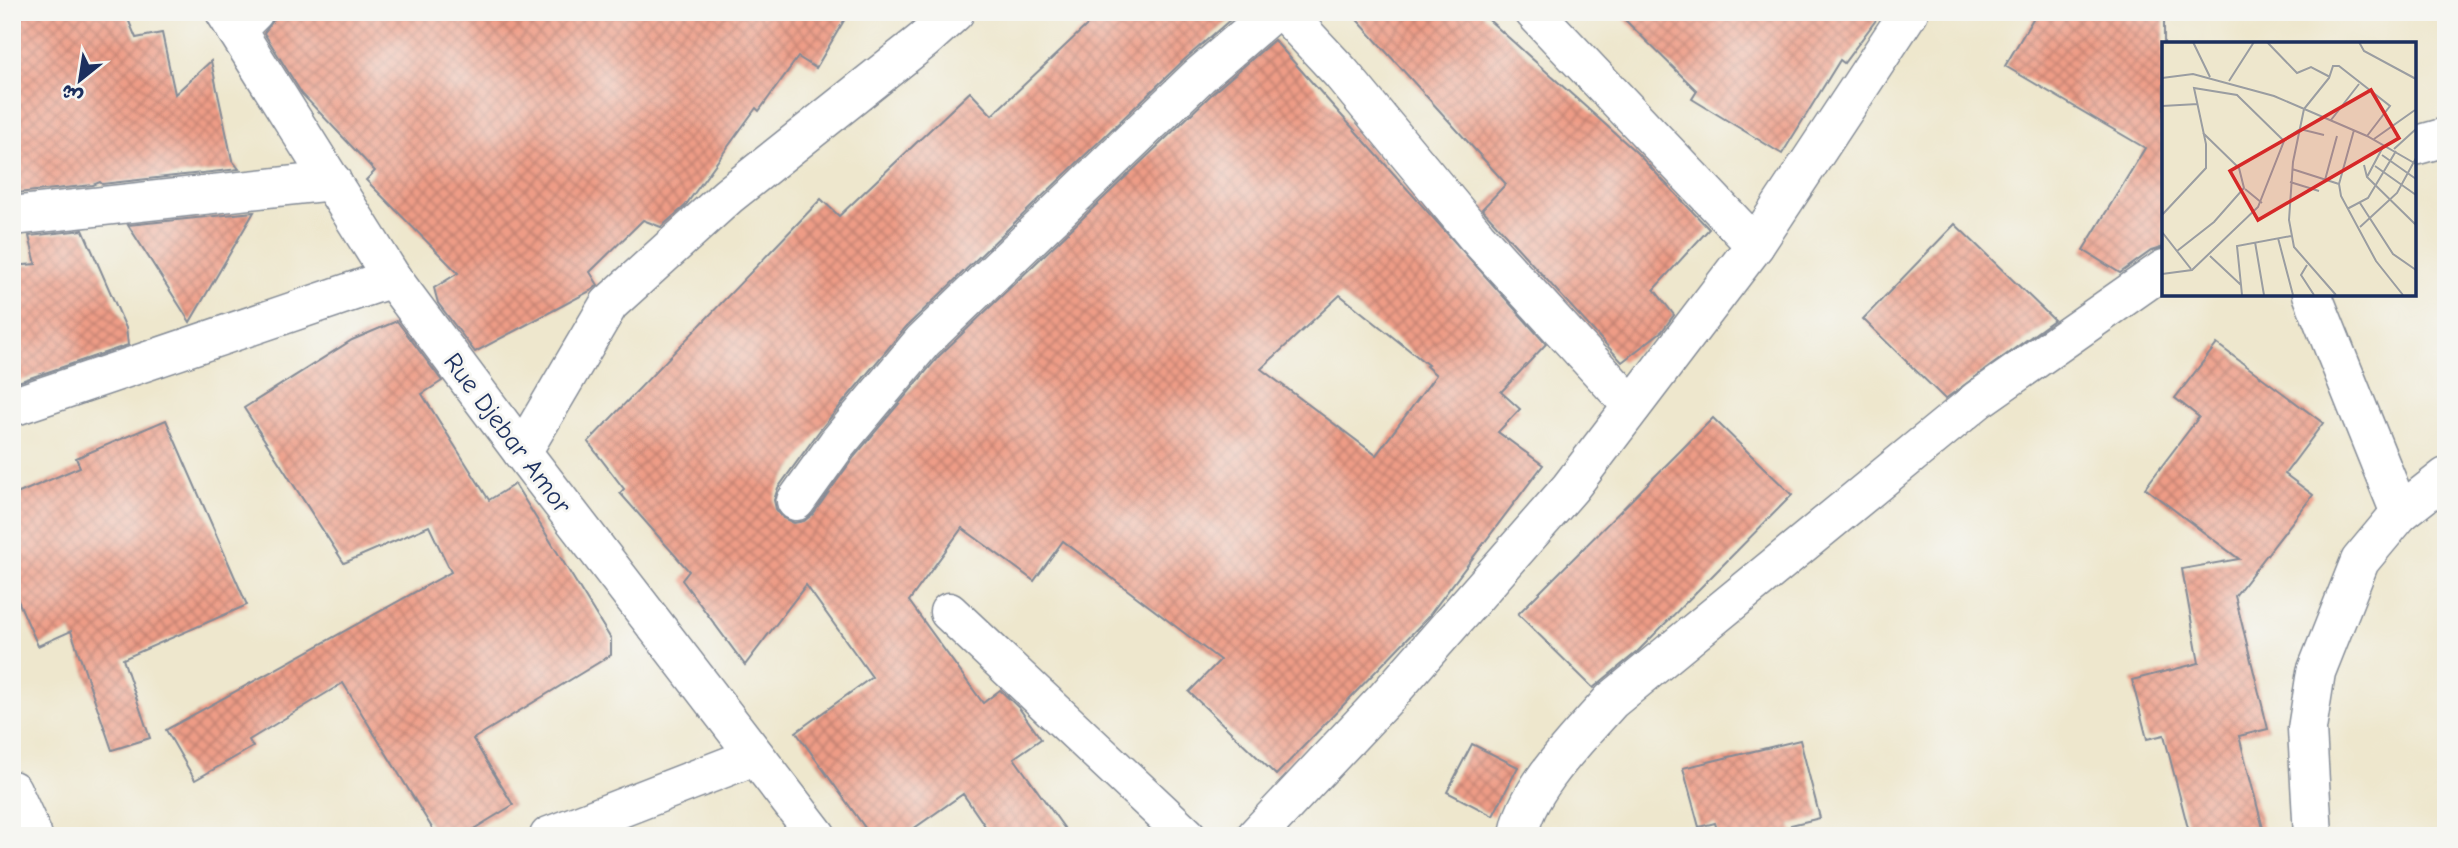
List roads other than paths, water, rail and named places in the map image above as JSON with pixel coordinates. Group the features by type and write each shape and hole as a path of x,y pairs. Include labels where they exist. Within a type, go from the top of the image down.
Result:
{"street":[{"path":"522,452 609,303 728,196 924,40 955,12"},
{"path":"796,501 838,444 923,341 1199,76 1273,12"},
{"path":"1284,12 1341,73 1477,237 1632,406"},
{"path":"1534,12 1755,245"},
{"path":"1256,836 1386,698 1570,488 1755,245 1909,12"},
{"name":"Rue Djebar Amor","path":"238,18 332,181 392,278 817,836"},
{"path":"2416,145 2446,137"},
{"path":"12,216 332,181"},
{"path":"1519,836 1533,797 1565,753 1611,701 1979,399 2162,270"},
{"path":"12,407 392,278"},
{"path":"2313,296 2400,513"},
{"path":"2313,836 2307,729 2316,672 2360,561 2400,513 2446,478"},
{"path":"949,612 1187,836"},
{"path":"549,836 755,756"},
{"path":"12,790 33,836"}]}
